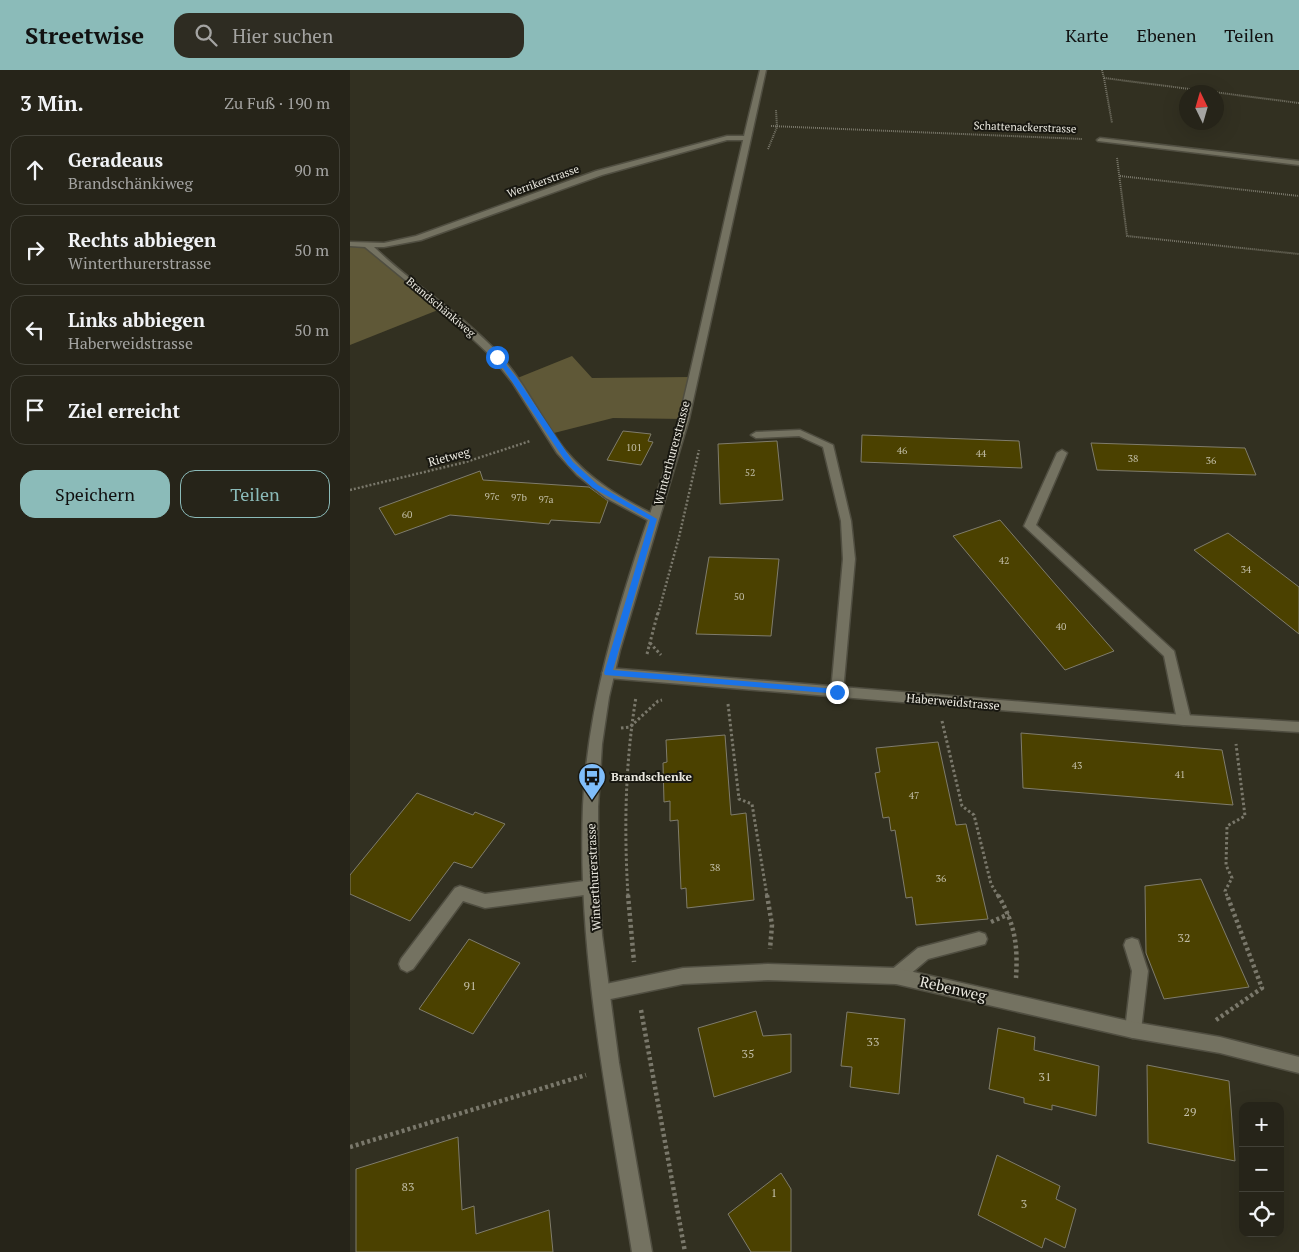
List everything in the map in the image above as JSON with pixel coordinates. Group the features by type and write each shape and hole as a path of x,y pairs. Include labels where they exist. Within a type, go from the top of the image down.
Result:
{"street":[{"name":"Winterthurerstrasse","path":"642,1252 602,993 592,887 591,820 594,761 608,673 684,419 691,377 716,276 745,138 763,70"},
{"name":"Werrikerstrasse","path":"350,244 368,246 418,238 599,173 727,138 745,138"},
{"path":"1100,140 1299,163"},
{"name":"Brandschänkiweg","path":"368,246 382,260 430,297 488,347 515,379 571,463 595,486 653,519"},
{"path":"756,435 800,433 828,445 846,521 849,558 837,692"},
{"path":"1062,453 1030,526 1170,654 1184,720"},
{"name":"Haberweidstrasse","path":"608,673 1299,728"},
{"path":"407,964 460,893 485,901 592,887"},
{"path":"896,976 924,953 979,938"},
{"path":"1132,945 1140,972 1133,1030"},
{"name":"Rebenweg","path":"602,993 636,984 683,976 768,972 896,976 1133,1030 1220,1045 1299,1065"}],"path":[{"path":"1102,70 1115,142 1127,236 1299,254"},
{"path":"1104,78 1299,103"},
{"name":"Schattenackerstrasse","path":"749,126 1100,140"},
{"path":"1120,176 1299,196"},
{"name":"Rietweg","path":"350,490 368,488 466,462 550,434"},
{"path":"630,727 658,701 677,696 681,678"},
{"path":"728,700 739,799 752,804 772,925 768,972"},
{"path":"937,700 962,806 974,815 991,884 1009,914 1018,950 1014,1003"},
{"path":"1220,1045 1216,1020 1262,988 1225,891 1232,878 1226,865 1227,826 1245,816 1240,793 1234,724"},
{"path":"350,1147 613,1067"}],"shaded area":[{"path":"350,244 368,246 443,308 350,345"},
{"path":"572,356 592,378 691,377 684,419 613,418 550,434 515,379"}],"building":[{"path":"623,431 651,434 648,441 653,442 641,465 607,460"},
{"path":"862,435 1019,441 1022,468 861,462"},
{"path":"777,441 783,500 720,504 718,444"},
{"path":"1091,443 1245,448 1256,475 1097,470"},
{"path":"480,471 483,480 589,487 608,501 600,523 551,520 549,524 450,515 395,535 379,508"},
{"path":"1000,520 1114,651 1065,670 953,536"},
{"path":"1228,533 1299,587 1299,634 1194,550"},
{"path":"709,557 779,559 771,636 696,634"},
{"path":"1021,733 1222,750 1233,805 1023,788"},
{"path":"725,735 731,815 746,813 754,900 687,908 686,888 681,889 678,820 670,821 670,801 664,802 663,763 667,762 666,740"},
{"path":"938,742 956,825 966,824 988,919 916,925 912,897 906,898 895,830 891,831 889,817 883,818 875,773 880,772 876,748"},
{"path":"417,793 473,815 475,812 505,824 472,868 454,862 410,921 350,894 350,875"},
{"path":"1201,879 1249,987 1164,999 1146,953 1145,886"},
{"path":"469,939 520,963 473,1034 419,1009"},
{"path":"756,1011 763,1036 791,1034 791,1072 714,1097 698,1028"},
{"path":"847,1012 905,1019 899,1094 850,1087 852,1067 841,1066"},
{"path":"998,1028 1035,1037 1034,1050 1099,1066 1096,1116 1052,1105 1052,1110 1024,1103 1024,1098 989,1089"},
{"path":"1147,1065 1229,1081 1235,1161 1148,1143"},
{"path":"458,1137 462,1210 474,1206 476,1234 549,1210 553,1252 356,1252 356,1169"},
{"path":"997,1155 1060,1186 1056,1199 1076,1209 1065,1248 1045,1238 1042,1248 978,1215"},
{"path":"781,1173 791,1189 791,1252 751,1252 728,1214"}],"place":[{"name":"Brandschenke","path":"592,801"}],"route":[{"path":"497,357 526,395 560,449 583,476 595,486 630,508 653,519 608,673 837,692"}]}
